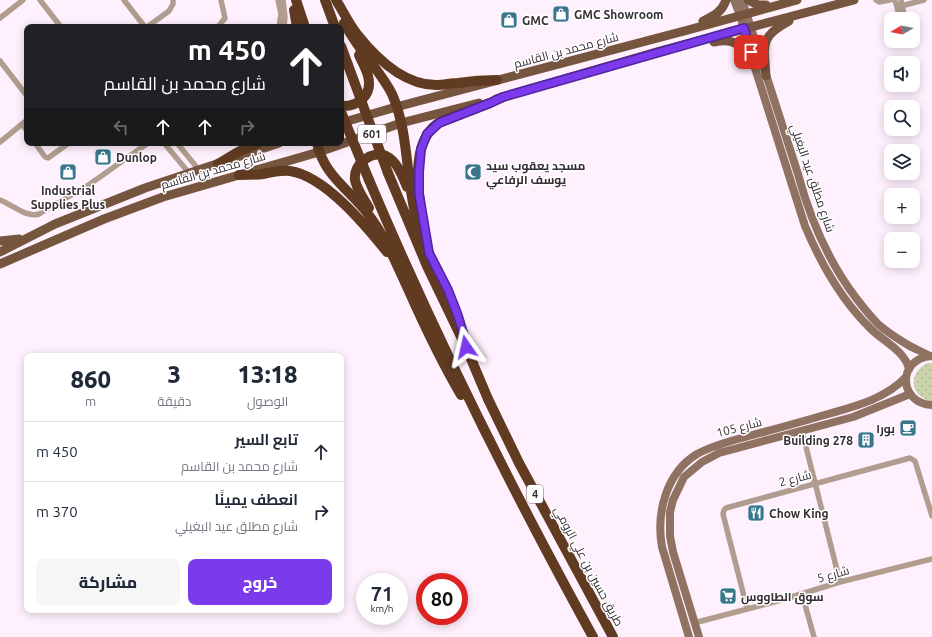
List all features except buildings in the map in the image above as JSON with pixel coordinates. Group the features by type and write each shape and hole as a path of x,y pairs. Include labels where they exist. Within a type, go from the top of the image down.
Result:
{"highway":[{"path":"295,0 297,24"},
{"path":"295,0 304,24"},
{"path":"302,0 310,24"},
{"path":"325,0 338,24"},
{"path":"333,0 339,24"},
{"path":"336,0 362,41 388,66 403,76 419,83 436,85 497,80"},
{"path":"344,30 360,48 385,81 392,94 401,123 411,196 418,225 429,253 448,290 457,313 466,347"},
{"path":"344,33 366,69 369,85 363,100 356,104 344,106"},
{"name":"طريق حسين بن علي الرومي","path":"344,54 388,173 427,266 466,347 488,400 519,463 612,637"},
{"path":"429,253 419,194 419,161 423,141 429,131 439,123 503,97"},
{"name":"4","path":"344,119 392,234 474,410 593,637"},
{"path":"218,164 238,152 252,146"},
{"path":"318,147 328,171 336,181 360,204 382,234"},
{"path":"411,196 400,172 387,156 378,154 369,156 361,162 356,170 355,179 357,188 382,234 455,385 462,397 474,410"},
{"path":"239,175 286,171 298,172 309,178 331,192 364,226 397,266"}],"main road":[{"path":"688,30 717,14 722,9 726,0"},
{"path":"748,0 758,5 780,4"},
{"name":"شارع محمد بن القاسم","path":"344,122 396,106 797,0"},
{"name":"شارع محمد بن القاسم","path":"344,139 401,123 503,97 747,28 854,0"},
{"path":"766,76 764,51 769,35 776,28 799,14"},
{"path":"628,61 726,40 738,44 754,64"},
{"name":"شارع محمد بن القاسم","path":"0,252 55,224 144,188 270,146"},
{"name":"شارع محمد بن القاسم","path":"3,261 104,219 163,197 239,175 318,147"},
{"path":"0,241 28,238"}],"street":[{"path":"0,18 23,0"},
{"path":"40,0 58,24"},
{"path":"124,0 144,24"},
{"path":"150,24 168,11 173,4 173,0"},
{"path":"220,24 225,18 221,0"},
{"path":"278,0 281,14 279,24"},
{"path":"283,0 284,24"},
{"path":"734,0 743,14"},
{"path":"742,0 743,14"},
{"path":"876,0 879,2 890,0"},
{"path":"894,0 900,4 924,0"},
{"name":"شارع مطلق عيد البغيلي","path":"743,14 754,64 805,226 823,265 837,288 855,312 871,330 903,357 909,369"},
{"name":"شارع مطلق عيد البغيلي","path":"747,28 766,76 810,211 820,238 831,261 844,282 862,306 878,323 909,346 931,356"},
{"path":"0,60 24,92"},
{"path":"0,142 24,122"},
{"path":"37,146 45,157 48,158 65,146"},
{"path":"0,200 27,214 40,214 90,184 144,146"},
{"path":"166,146 189,173"},
{"path":"179,146 199,170"},
{"path":"788,172 792,171 794,173 804,206 810,211"},
{"path":"931,356 918,359 909,369 906,377 906,383 910,394 920,402 929,404 932,412"},
{"name":"شارع 105","path":"699,637 673,552 669,522 673,500 684,477 702,462 732,445 866,403 889,392 906,377"},
{"name":"شارع 105","path":"689,637 660,536 662,504 666,492 674,477 686,463 697,454 712,447 732,445 802,431 853,417 910,394"},
{"path":"802,431 840,582"},
{"name":"شارع 2","path":"747,608 723,514 726,508 910,458 915,461 932,516"},
{"name":"شارع 5","path":"694,623 802,594 840,582 932,559"},
{"path":"669,570 672,566 678,566"},
{"path":"802,594 814,637"}],"green space":[{"path":"927,363 932,363 932,402 919,395 915,390 914,384 916,373"}],"place":[{"name":"GMC Showroom","path":"561,14"},
{"name":"GMC","path":"509,20"},
{"name":"Dunlop","path":"103,157"},
{"name":"Industrial Supplies Plus","path":"68,172"},
{"name":"مسجد يعقوب سيد يوسف الرفاعي","path":"473,172"},
{"name":"بورا","path":"908,428"},
{"name":"Building 278","path":"866,440"},
{"name":"Chow King","path":"756,513"},
{"name":"سوق الطاووس","path":"728,596"}],"route":[{"path":"466,347 461,324 448,290 429,253 420,206 419,172 421,149 425,137 432,128 442,121 503,97 744,28 751,52"}]}
